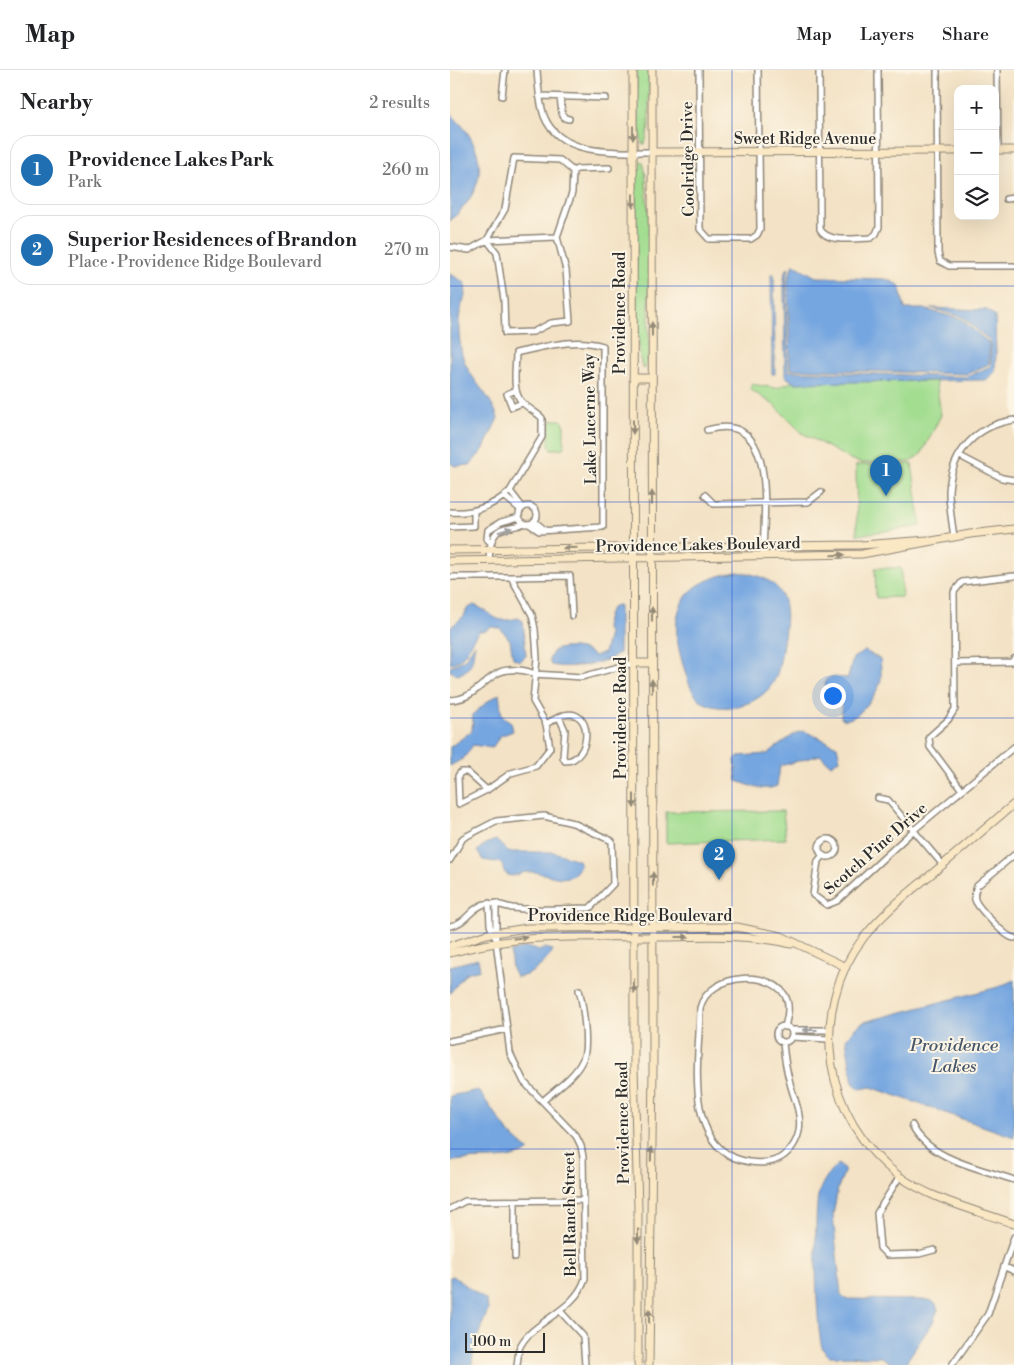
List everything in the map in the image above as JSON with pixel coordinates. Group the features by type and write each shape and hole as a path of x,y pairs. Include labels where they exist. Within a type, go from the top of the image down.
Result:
{"street":[{"path":"502,96 505,70"},
{"path":"537,70 539,96 545,118 558,134 571,144 588,150 652,152"},
{"name":"Providence Road","path":"633,70 634,1067 638,1209 638,1365"},
{"name":"Providence Road","path":"649,1365 653,937 652,70"},
{"name":"Coolridge Drive","path":"699,70 700,229 709,239 751,238 757,236 760,230 758,70"},
{"path":"819,70 820,229 823,235 829,238 871,238 876,234 879,227 878,70"},
{"path":"937,70 938,253 940,261 949,266 1014,266"},
{"path":"997,70 997,130"},
{"path":"539,96 606,98"},
{"path":"560,97 562,114 564,118 569,119"},
{"name":"Sweet Ridge Avenue","path":"652,152 954,150"},
{"path":"999,150 1014,150"},
{"path":"487,240 505,209 514,158 560,160 573,171"},
{"path":"573,171 577,169 609,168"},
{"path":"487,240 497,252 504,300 505,333 533,332 552,323 570,321 566,270 557,237 572,193 573,171"},
{"path":"1006,199 1014,198"},
{"path":"450,253 453,248 469,250 487,240 557,237"},
{"name":"Lake Lucerne Way","path":"450,512 474,510 498,501 510,491 542,436 542,418 532,408 522,403 516,390 516,353 564,342 593,343 603,346 603,527 539,531 529,523"},
{"path":"633,378 652,378"},
{"path":"516,390 507,394 512,407 522,403"},
{"path":"954,537 949,492 954,468 960,456 978,433 998,422 1014,420"},
{"path":"707,430 723,426 742,432 750,438 760,455 764,503 763,556"},
{"path":"960,456 1002,478 1014,480"},
{"path":"510,491 522,509 520,517"},
{"path":"704,495 714,504 808,502 821,492"},
{"path":"504,496 522,509"},
{"path":"489,560 490,546 496,533 504,528 529,523 537,516 536,511 529,506 522,509"},
{"path":"450,527 474,526 474,510"},
{"path":"490,546 487,539 488,530 501,522 520,517 529,523"},
{"name":"Providence Lakes Boulevard","path":"450,560 862,554 917,546 954,537 1014,529"},
{"name":"Providence Lakes Boulevard","path":"450,550 490,546 861,545 946,539"},
{"path":"450,577 570,576 572,616"},
{"path":"962,790 930,747 929,737 948,720 955,709 954,592 962,582 1014,576"},
{"path":"487,790 467,772 461,772 458,776 459,804 487,790 512,774 536,766 550,748 546,724 533,701 534,674 537,658 532,615 511,577"},
{"path":"956,663 1012,662 1014,660"},
{"path":"450,700 461,700 484,686 501,672 528,670 534,674 582,677 634,663 652,663"},
{"path":"546,724 559,717 566,714 577,717 585,724 587,734 578,756 568,761 563,757 565,730 559,717"},
{"name":"Scotch Pine Drive","path":"823,855 818,861 813,895 827,905 837,901 915,829 1014,747"},
{"path":"878,798 888,800 915,829 943,864"},
{"path":"1014,804 899,901 875,925 854,951 846,967 835,995 829,1030 835,1082 848,1118 871,1150 900,1176 937,1196 1014,1224"},
{"path":"450,860 464,838 496,821 544,816 573,823 612,841 613,884 590,908 513,908 489,903 479,906 464,921 450,926"},
{"path":"1014,855 977,886 974,896 976,901 1004,933 1010,938 1014,938"},
{"path":"489,903 490,925 494,933"},
{"path":"494,933 496,903"},
{"name":"Providence Ridge Boulevard","path":"450,946 494,933 544,927 752,929 781,936 846,967"},
{"name":"Bell Ranch Street","path":"494,933 510,1053 524,1082 576,1136 582,1146 585,1279 582,1289 560,1311 526,1338 519,1350 517,1365"},
{"name":"Providence Ridge Boulevard","path":"450,953 496,942 544,936 751,937 808,949"},
{"path":"784,1042 786,1068 799,1117 797,1138 784,1155 769,1162 755,1163 732,1156 716,1145 709,1133 697,1090 700,1008 704,998 712,988 725,981 748,979 780,988 788,1002 788,1028 791,1037"},
{"path":"543,1101 573,1074 584,1058 584,1007 579,990"},
{"path":"784,1042 779,1040 777,1033 781,1028 829,1030"},
{"path":"450,1041 507,1029"},
{"path":"784,1042 791,1037 829,1040"},
{"path":"912,1125 918,1136 936,1152 1014,1180"},
{"path":"900,1176 877,1212 880,1248 887,1255 919,1254 934,1250"},
{"path":"450,1209 465,1201 584,1200"},
{"path":"515,1201 515,1257"},
{"path":"638,1209 650,1209"},
{"path":"952,1365 988,1314 1006,1267 1014,1237"},
{"path":"1006,1267 1014,1271"},
{"path":"560,1311 583,1336 585,1365"}],"green space":[{"path":"636,70 649,70 649,127 645,144 642,144 639,128"},
{"path":"639,161 643,162 645,168 649,212 649,353 645,369 640,361 636,317 636,171"},
{"path":"936,381 941,415 922,453 910,462 861,463 850,459 802,433 774,405 751,390 751,384 776,388 792,382"},
{"path":"551,420 561,420 564,423 564,447 561,449 551,449 549,446 549,423"},
{"path":"912,464 921,526 857,535 856,465"},
{"path":"875,568 901,568 902,597 876,598"},
{"path":"783,811 786,839 666,843 666,812"}],"water":[{"path":"450,111 465,129 474,145 479,169 474,191 460,211 450,221"},
{"path":"793,264 816,277 886,279 899,285 905,309 924,309 961,319 989,343 989,364 967,374 790,369 788,280"},
{"path":"789,267 786,279 788,371 967,377 991,366 990,341 962,317 931,308 987,310 995,316 995,372 986,380 794,383 785,376 784,280 785,272"},
{"path":"450,274 464,282 465,286 466,293 460,314 459,337 465,363 495,409 498,418 483,450 470,465 455,466 450,463"},
{"path":"771,274 774,274 775,374 772,374"},
{"path":"737,572 766,579 775,586 781,594 784,603 786,615 785,628 776,677 765,693 757,699 739,706 719,707 703,703 689,685 679,649 677,617 689,593 701,584 717,577"},
{"path":"474,605 498,619 510,620 518,618 523,621 526,656 520,661 513,658 510,640 500,628 490,627 485,631 480,631 465,654 456,662 450,664 450,628 464,616 467,609"},
{"path":"619,605 619,653 605,660 586,665 551,665 549,660 554,650 581,649 594,656 604,653 609,634 606,629 608,614 612,608"},
{"path":"475,644 470,666 458,675 450,671 450,667 465,659"},
{"path":"865,651 880,659 880,684 874,696 858,714 852,718 841,718 842,694 827,690 826,680 831,677 848,678 853,658"},
{"path":"499,694 502,716 511,722 513,731 500,736 492,748 473,745 464,758 450,766 450,747 472,731 473,714"},
{"path":"804,731 837,746 840,759 831,765 820,755 780,766 777,786 772,788 757,787 737,781 735,760 738,756 767,754 796,733"},
{"path":"496,840 508,852 554,852 578,860 580,865 570,876 563,878 534,872 525,872 513,876 508,875 501,863 483,860 477,851 485,844"},
{"path":"526,947 539,951 545,948 553,950 547,959 533,972 516,977 512,969 510,952"},
{"path":"478,959 480,969 466,973 450,993 450,966"},
{"name":"Providence Lakes","path":"1014,980 1014,1137 871,1087 860,1089 853,1083 846,1039 855,1028 864,1022 998,987"},
{"path":"478,1090 509,1133 529,1151 501,1159 450,1162 450,1096"},
{"path":"838,1164 845,1170 838,1188 833,1215 841,1295 845,1299 930,1300 936,1304 938,1309 933,1322 904,1365 894,1365 881,1357 829,1356 822,1347 817,1295 817,1203 822,1184"},
{"path":"453,1276 487,1301 488,1310 474,1346 472,1365 450,1365 450,1277"}],"place":[{"name":"Providence Lakes Park","path":"886,496"},
{"name":"Superior Residences of Brandon","path":"719,880"}]}
